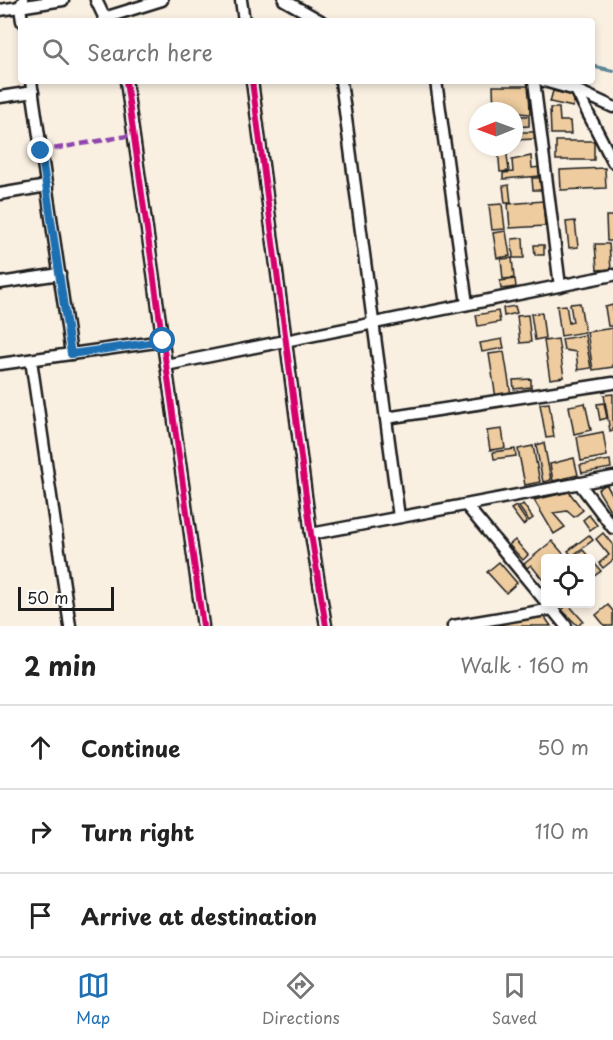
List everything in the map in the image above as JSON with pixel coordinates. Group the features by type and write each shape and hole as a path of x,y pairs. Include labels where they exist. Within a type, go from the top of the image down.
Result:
{"street":[{"path":"0,10 22,3 63,0"},
{"path":"96,0 104,18"},
{"path":"111,18 162,0"},
{"path":"241,0 244,18"},
{"path":"284,0 316,18"},
{"path":"126,84 203,626"},
{"path":"252,84 311,534 326,626"},
{"path":"341,84 399,518"},
{"path":"436,84 467,304"},
{"path":"534,84 560,286"},
{"path":"555,84 576,90 613,106"},
{"path":"0,97 32,86 71,354"},
{"path":"576,90 613,162"},
{"path":"0,194 47,186"},
{"path":"0,283 60,274"},
{"path":"166,365 613,275"},
{"path":"0,364 163,341"},
{"path":"31,360 70,626"},
{"path":"386,418 613,383"},
{"path":"311,534 613,477"},
{"path":"579,483 613,528"},
{"path":"466,505 541,596"},
{"path":"453,626 541,607"},
{"path":"551,608 566,626"}],"building":[{"path":"493,86 529,86 530,114 523,113 523,102 494,102"},
{"path":"553,91 575,96 573,107 550,102"},
{"path":"550,108 559,108 560,121 570,121 571,134 551,134"},
{"path":"523,116 529,116 529,126 523,126"},
{"path":"523,132 535,132 535,139 523,140"},
{"path":"556,141 594,141 594,160 556,160"},
{"path":"499,156 507,156 509,171 500,172"},
{"path":"531,156 532,168 541,167 541,176 503,179 503,173 513,172 512,160"},
{"path":"605,168 606,188 561,190 560,170"},
{"path":"532,178 540,178 541,190 533,190"},
{"path":"509,185 511,203 505,203 503,186"},
{"path":"543,201 545,226 510,228 508,204"},
{"path":"502,204 505,229 492,230 489,205"},
{"path":"606,216 613,216 613,241 607,241"},
{"path":"575,221 578,247 569,248 566,222"},
{"path":"506,231 510,256 497,258 493,233"},
{"path":"523,238 524,258 513,258 512,239"},
{"path":"595,244 609,244 611,269 597,270"},
{"path":"534,245 544,245 544,255 535,255"},
{"path":"512,258 514,278 503,279 501,259"},
{"path":"515,279 516,287 501,289 500,281"},
{"path":"580,303 585,332 561,336 557,306 566,305 569,323 573,322 570,304"},
{"path":"613,305 613,326 608,326 605,307"},
{"path":"515,306 517,313 504,316 503,308"},
{"path":"498,311 500,322 478,326 476,315"},
{"path":"542,313 545,338 535,340 531,314"},
{"path":"528,315 531,342 520,343 517,316"},
{"path":"613,328 613,367 593,370 587,332"},
{"path":"585,335 591,368 578,370 576,352 564,350 562,339"},
{"path":"502,339 504,348 482,352 480,343"},
{"path":"558,339 564,377 550,379 544,341"},
{"path":"504,352 511,395 496,398 489,354"},
{"path":"531,379 531,387 514,389 513,380"},
{"path":"613,394 613,430 610,431 604,395"},
{"path":"549,403 554,437 546,438 540,404"},
{"path":"585,403 591,430 574,434 569,406"},
{"path":"604,403 607,418 600,420 597,404"},
{"path":"502,429 505,448 490,450 487,431"},
{"path":"603,432 607,456 581,461 577,437"},
{"path":"544,443 551,480 543,482 536,445"},
{"path":"533,446 540,482 525,485 518,449"},
{"path":"515,449 516,456 494,459 493,452"},
{"path":"574,458 578,475 553,481 550,464"},
{"path":"610,460 611,468 582,473 580,465"},
{"path":"606,484 613,496 613,515 598,490"},
{"path":"569,492 583,510 574,517 567,511 553,513 565,527 554,534 534,500"},
{"path":"523,504 533,518 529,521 519,507"},
{"path":"516,506 527,522 523,525 511,509"},
{"path":"589,515 597,525 590,530 583,520"},
{"path":"603,533 613,545 613,560 603,568 599,563 609,555 596,539"},
{"path":"589,535 593,540 575,554 568,551"},
{"path":"515,540 528,555 523,560 509,545"},
{"path":"552,541 563,554 541,554 541,578 531,565 527,568 524,564"},
{"path":"499,562 517,583 506,593 487,572"},
{"path":"595,564 601,571 595,575"},
{"path":"608,605 613,611 613,626 605,626 596,615"},
{"path":"572,608 583,621 578,626 562,610"},
{"path":"542,613 551,626 494,626"}],"waterway":[{"path":"595,67 613,71"}],"marked path":[{"path":"41,151 133,135"}],"cycle path":[{"path":"126,84 203,626"},
{"path":"252,84 311,534 326,626"}],"route":[{"path":"41,151 71,354 163,341"}]}
